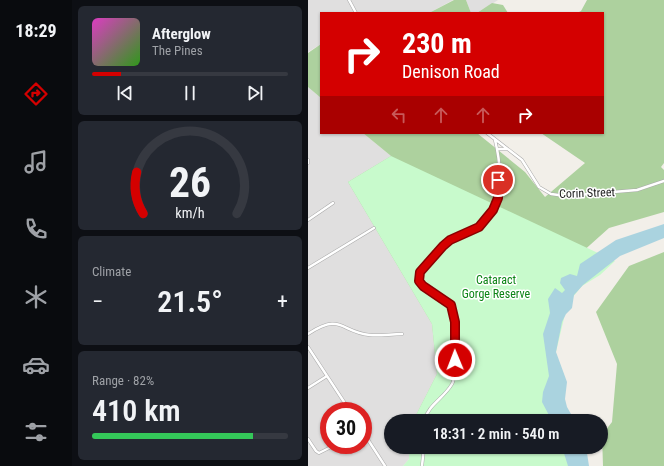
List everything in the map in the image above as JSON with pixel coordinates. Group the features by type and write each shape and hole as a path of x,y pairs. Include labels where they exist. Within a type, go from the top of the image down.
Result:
{"street":[{"path":"349,0 355,12"},
{"name":"Corin Street","path":"488,134 526,165 539,187 552,194 566,196 631,190 664,181"},
{"path":"427,414 429,409 445,394 454,378 455,328 451,305 421,284 419,278 420,272 447,242 479,227 493,210 498,198 497,149 495,140"},
{"path":"497,149 508,149"},
{"path":"308,220 333,203"},
{"path":"308,268 374,228"},
{"path":"308,334 322,325 332,324 370,335 402,334"},
{"path":"308,348 344,402"},
{"path":"308,388 327,376"},
{"path":"308,439 316,451 320,453"},
{"path":"372,446 385,466"},
{"path":"422,466 423,454"}],"shaded area":[{"path":"308,0 453,0 431,12 320,12 320,45 308,52"},
{"path":"466,0 498,0 480,12 471,12"},
{"path":"308,87 320,97 320,134 364,134 391,156 349,182 432,324 437,374 417,414 384,414 384,454 409,454 409,459 403,466 308,466"}],"green space":[{"path":"454,0 466,0 471,12 431,12"},
{"path":"587,0 664,0 664,163 661,167 664,170 664,212 609,228 543,287 420,414 417,414 437,374 432,324 348,182 391,156 364,134 478,134 525,172 545,197 585,163 542,134 604,134 604,12 579,12"},
{"path":"492,3 503,5 507,12 478,12"},
{"path":"320,45 320,97 308,87 308,53"},
{"name":"Cataract Gorge Reserve","path":"391,156 615,261 600,275 582,286 572,298 565,314 550,377 562,414 417,414 437,374 432,324 348,182"},
{"path":"664,252 664,466 603,466 603,454 608,454 608,427 612,422 617,364 596,312 629,266"},
{"path":"409,454 580,454 584,466 403,466 409,459"}],"water":[{"path":"664,224 664,238 620,256 583,285 574,295 572,308 566,314 562,322 556,352 567,382 565,399 571,414 548,414 542,402 543,392 549,376 543,334 550,313 548,299 555,288 562,293 565,290 560,283 561,278 570,274 577,276 580,264 616,240"},
{"path":"564,454 587,454 589,466 568,466"}],"route":[{"path":"455,360 455,322 451,305 446,300 423,286 419,281 419,276 420,272 447,242 459,235 476,229 482,224 496,204 498,198 498,180"}]}
